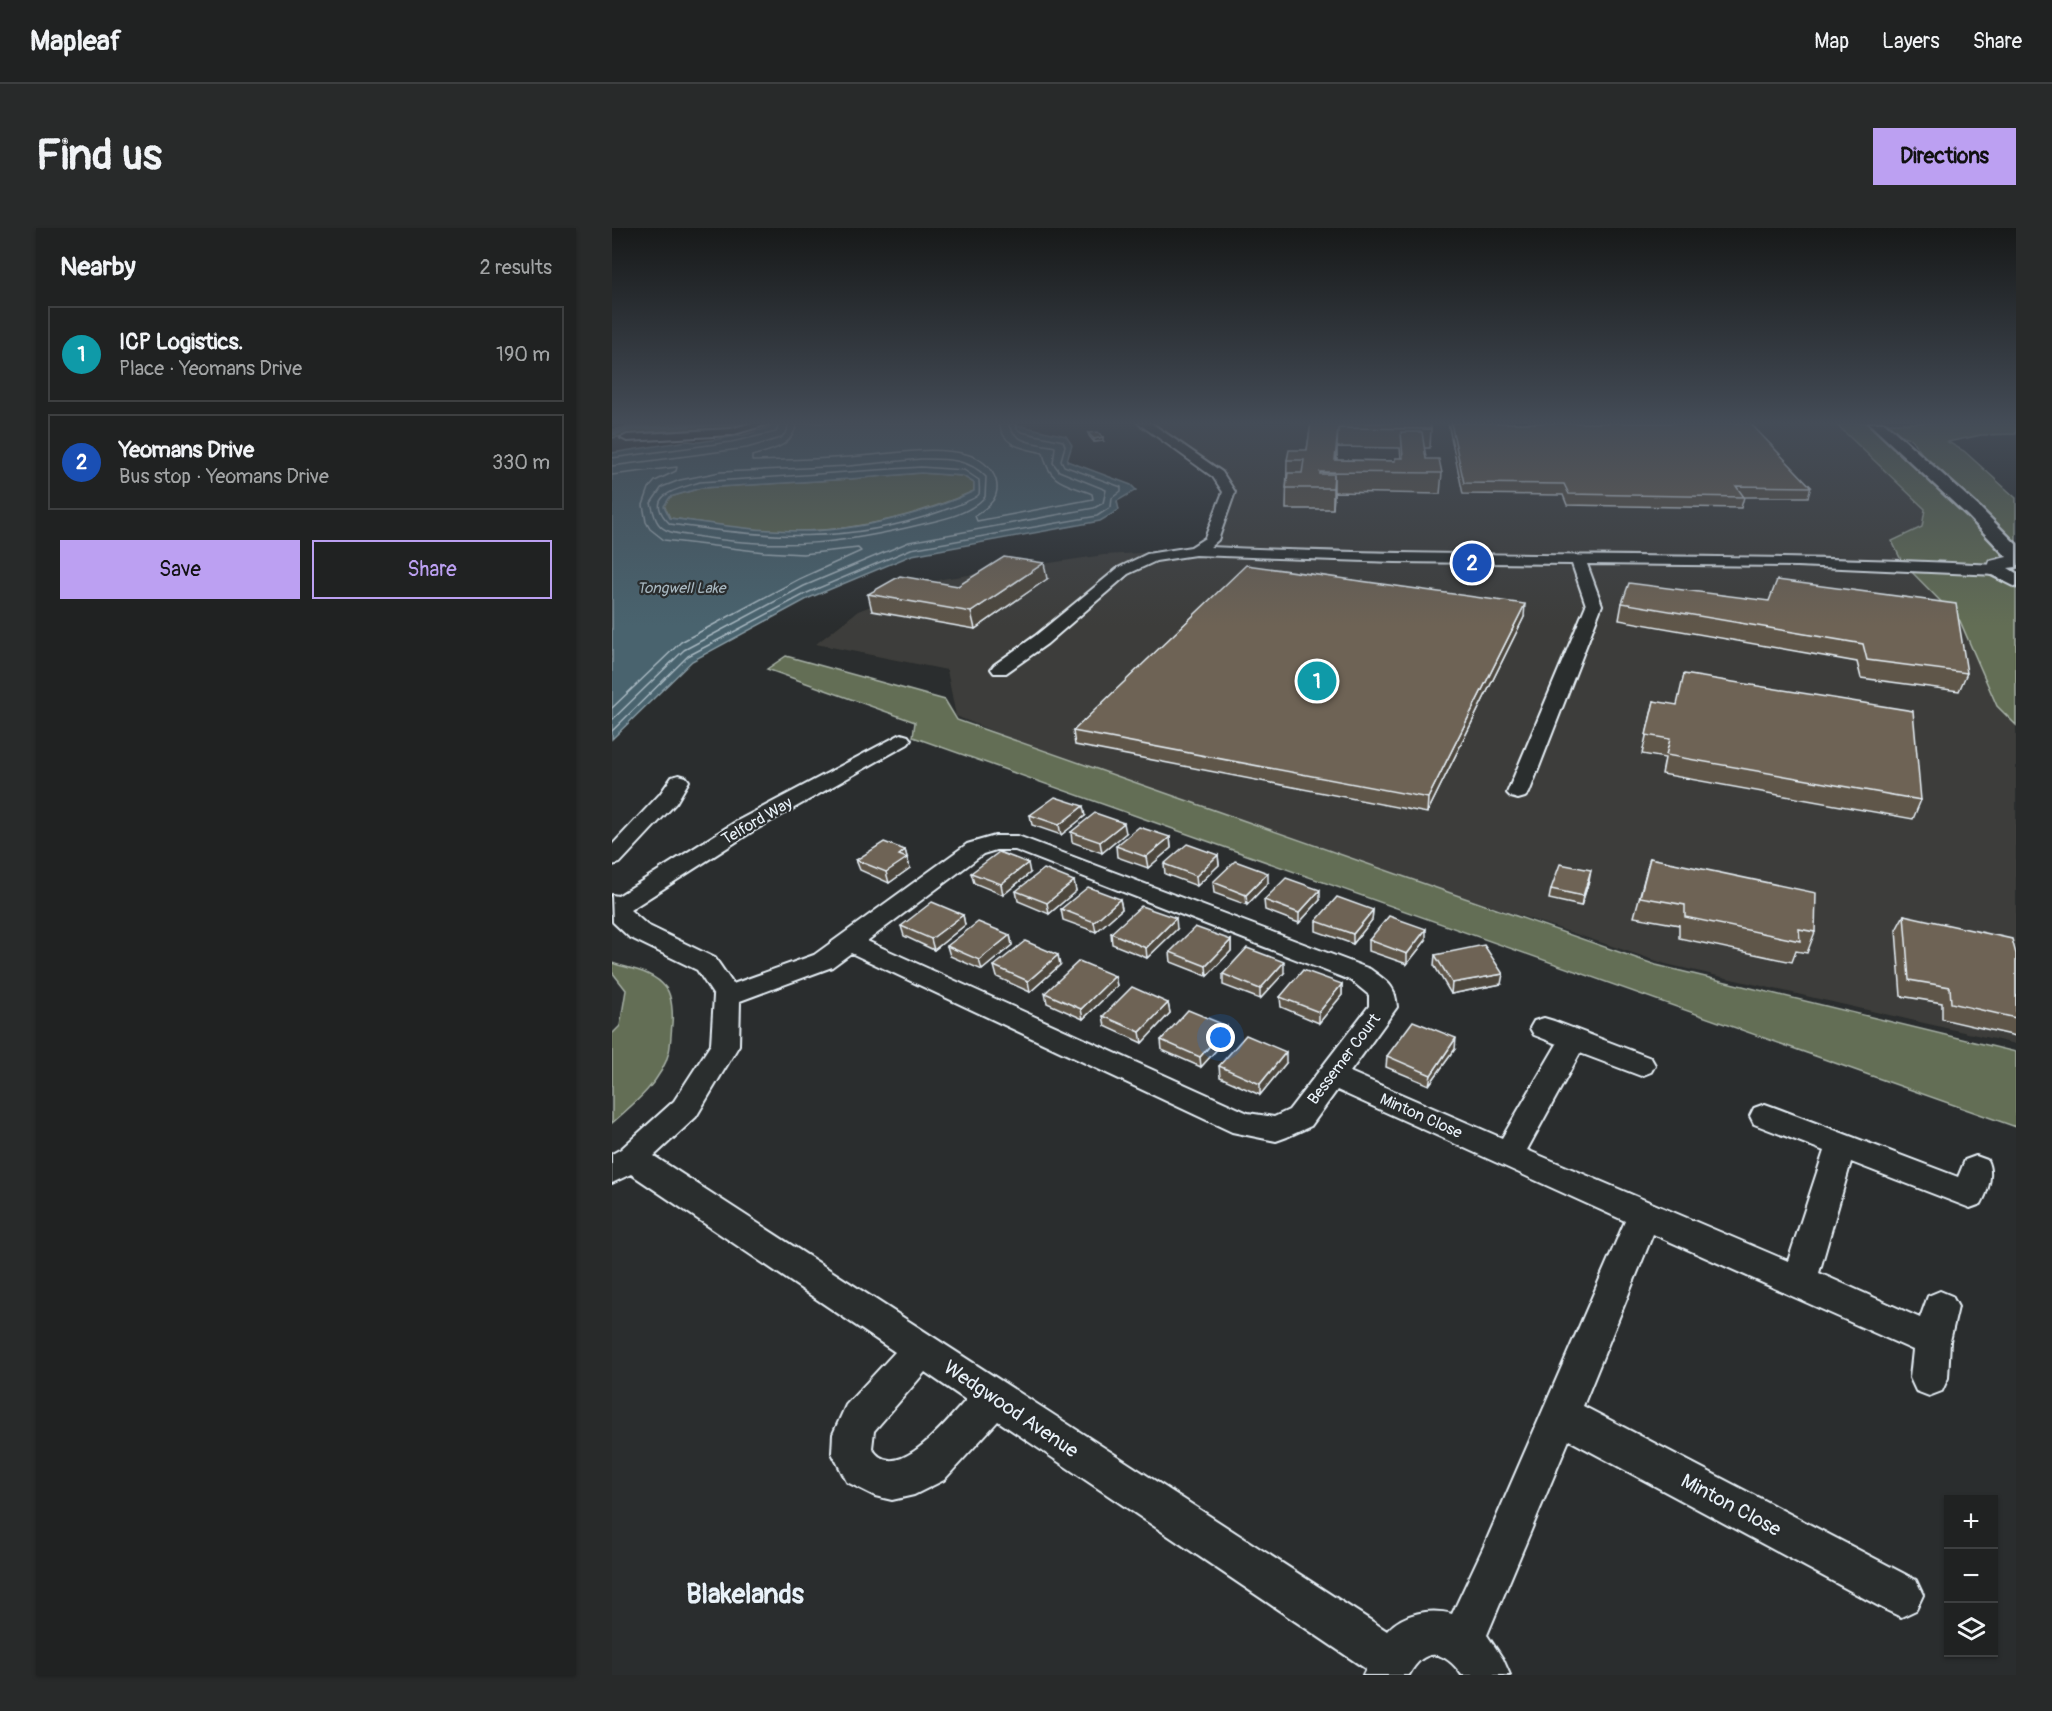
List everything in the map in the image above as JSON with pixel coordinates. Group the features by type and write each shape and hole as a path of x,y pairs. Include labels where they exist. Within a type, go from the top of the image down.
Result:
{"street":[{"path":"1195,550 1211,540 1228,491"},
{"path":"1950,491 2016,555"},
{"path":"1000,669 1050,633 1123,571 1152,556 1195,550 1455,559 1862,563 1997,570 2016,581"},
{"path":"1518,793 1594,605 1578,559"},
{"path":"1997,570 1997,565 2002,562 2016,561"},
{"name":"Telford Way","path":"614,905 745,826 901,740"},
{"path":"612,858 668,798 679,781"},
{"name":"Bessemer Court","path":"727,996 823,961 848,942 975,849 995,843 1018,843 1361,975 1382,992 1383,1007 1300,1118 1276,1129 1243,1124 848,942"},
{"path":"614,905 622,917 638,931 706,964 727,996"},
{"name":"Wedgwood Avenue","path":"727,996 725,1045 685,1109 622,1164 994,1398 1388,1668"},
{"path":"1544,1028 1572,1041 1641,1065"},
{"path":"1508,1155 1572,1041"},
{"name":"Minton Close","path":"1333,1076 1932,1341"},
{"path":"1765,1116 1970,1195 1976,1169"},
{"path":"1799,1281 1841,1145"},
{"path":"1388,1668 1401,1645 1415,1636 1430,1632 1446,1634 1474,1658 1499,1562 1644,1215"},
{"path":"1929,1378 1932,1341 1940,1307"},
{"path":"921,1350 860,1418 852,1434 852,1453 861,1468 875,1476 892,1480 914,1474 930,1466 994,1398"},
{"name":"Minton Close","path":"1560,1415 1901,1595"}],"shaded area":[{"path":"1228,491 1906,491 1925,509 1922,527 1892,541 1902,562 1960,621 1997,706 2016,725 2016,1044 1666,964 1105,778 956,716 947,670 816,644 858,611 942,579 1104,555 1195,550 1230,493"}],"green space":[{"path":"692,491 974,491 912,514 847,528 804,531 753,529 670,518 664,505 670,497"},
{"path":"1906,491 2008,491 2016,498 2016,561 2002,562 2016,581 2016,725 1997,706 1960,621 1902,562 1892,541 1922,527 1925,509"},
{"path":"786,656 945,700 957,720 1656,965 2016,1052 2016,1127 913,737 915,722 767,669"},
{"path":"612,963 641,971 661,982 670,996 672,1015 669,1052 660,1073 646,1091 612,1123 612,1034 620,1026 626,990 612,972"}],"water":[{"name":"Tongwell Lake","path":"612,491 692,491 670,497 664,506 670,518 783,531 820,531 865,525 912,514 974,491 1135,491 1117,501 1119,510 1100,521 912,555 809,598 692,661 612,739"}],"building":[{"path":"1567,491 1739,491 1744,497 1569,494"},
{"path":"1004,557 1044,563 971,612 868,594 900,576 958,586"},
{"path":"1246,565 1525,604 1428,798 1073,731"},
{"path":"1777,580 1956,604 1967,673 1867,660 1863,644 1622,603 1629,583 1769,601"},
{"path":"1684,674 1913,711 1921,800 1666,755 1670,739 1646,735 1654,701 1677,705"},
{"path":"1055,797 1083,806 1059,825 1030,815"},
{"path":"1095,813 1124,823 1100,842 1071,832"},
{"path":"1139,827 1170,837 1146,857 1116,846"},
{"path":"884,842 905,850 899,855 907,858 886,872 856,860"},
{"path":"1187,844 1218,855 1196,876 1164,864"},
{"path":"999,852 1028,863 1001,884 971,873"},
{"path":"1650,858 1816,893 1815,932 1799,929 1800,941 1685,917 1685,905 1640,897"},
{"path":"1235,861 1268,873 1246,895 1213,882"},
{"path":"1560,864 1591,870 1583,896 1551,889"},
{"path":"1044,869 1074,881 1047,903 1016,891"},
{"path":"1286,878 1320,890 1299,913 1264,900"},
{"path":"1088,887 1120,899 1094,922 1061,909"},
{"path":"1337,897 1373,910 1353,934 1316,921"},
{"path":"932,902 963,915 931,939 901,926"},
{"path":"1141,906 1176,918 1146,948 1111,933"},
{"path":"1904,915 2012,939 2016,954 2016,1018 1951,1003 1950,987 1909,980"},
{"path":"1389,916 1426,929 1407,954 1369,940"},
{"path":"978,922 1010,935 979,960 947,946"},
{"path":"1195,927 1231,940 1206,966 1170,952"},
{"path":"1025,941 1058,955 1028,981 994,966"},
{"path":"1484,945 1503,974 1452,983 1435,955"},
{"path":"1247,948 1284,962 1260,989 1223,974"},
{"path":"1079,961 1115,976 1081,1009 1045,993"},
{"path":"1303,970 1342,984 1319,1012 1280,997"},
{"path":"1132,987 1168,1003 1140,1032 1103,1016"},
{"path":"1188,1010 1227,1026 1200,1057 1161,1040"},
{"path":"1413,1021 1456,1038 1431,1075 1387,1056"},
{"path":"1246,1035 1286,1052 1260,1084 1219,1066"}],"place":[{"name":"Yeomans Drive","path":"1472,563"},
{"name":"ICP Logistics.","path":"1317,681"}],"district":[{"name":"Blakelands","path":"745,1594"}]}
